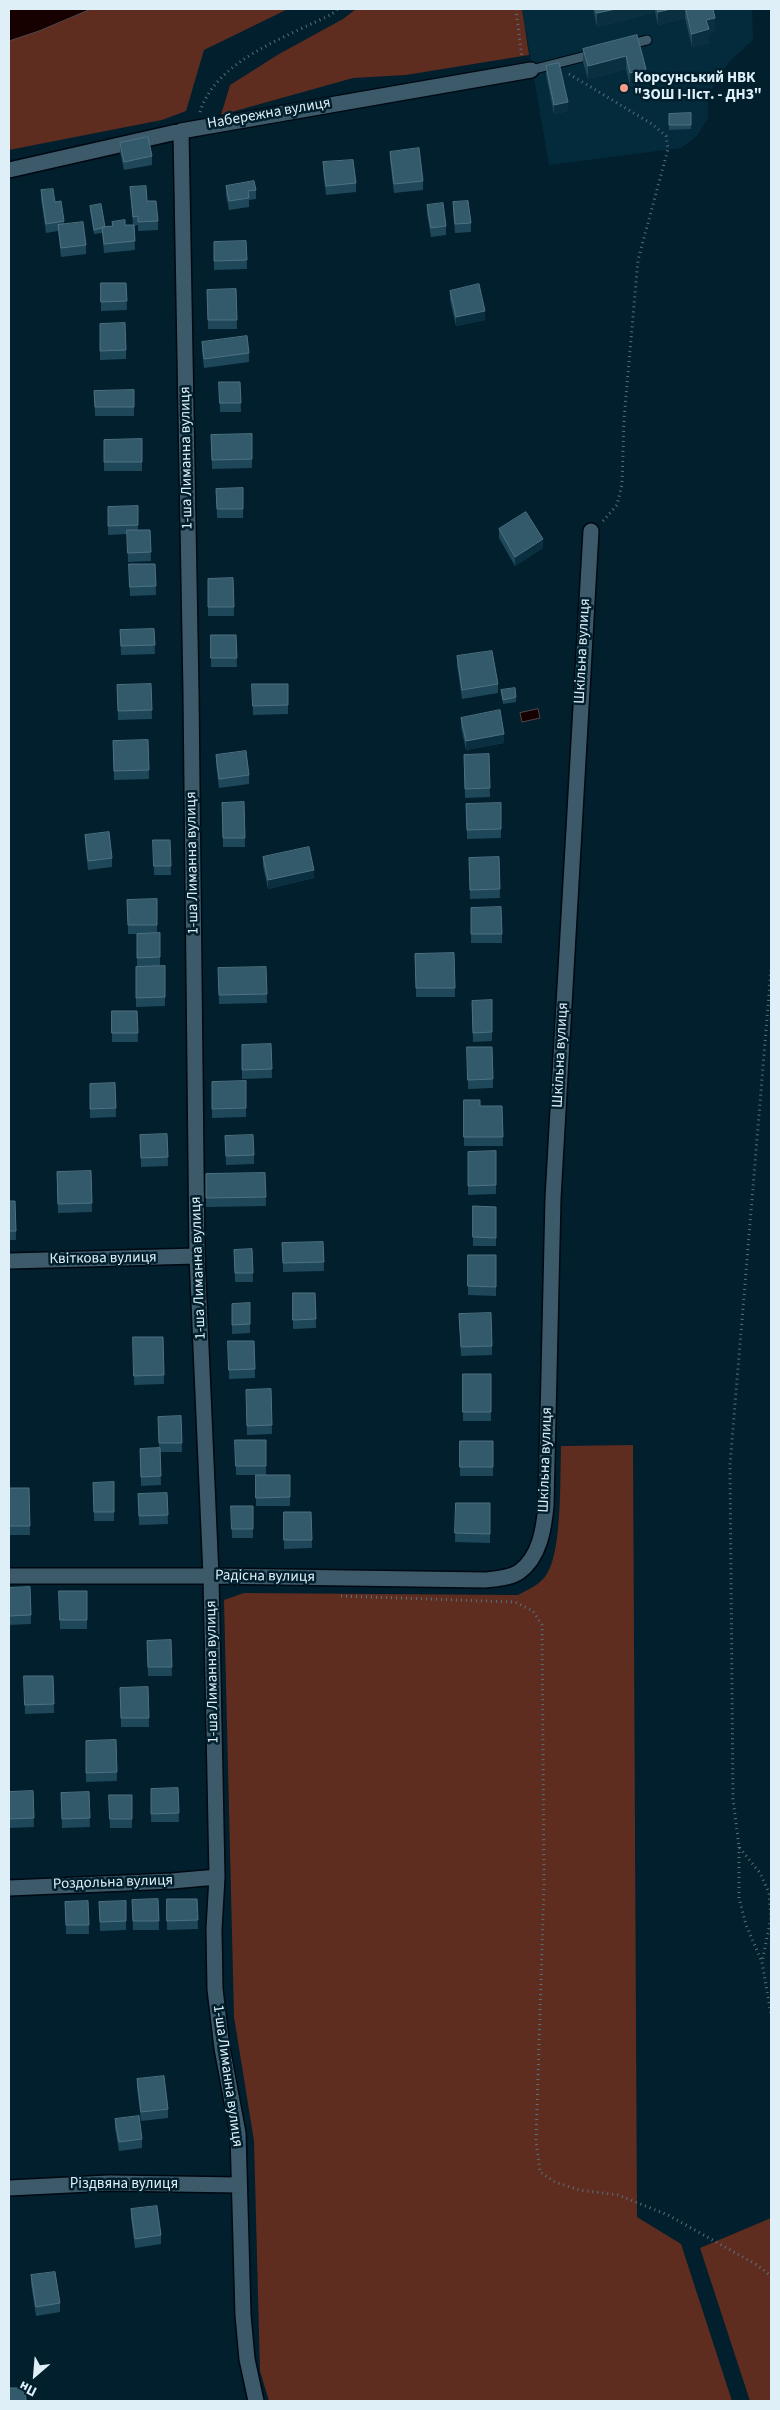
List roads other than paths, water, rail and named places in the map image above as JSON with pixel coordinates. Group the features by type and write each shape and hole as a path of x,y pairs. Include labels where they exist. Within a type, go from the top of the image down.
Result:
{"street":[{"name":"Набережна вулиця","path":"9,170 181,130 533,69"},
{"name":"1-ша Лиманна вулиця","path":"181,130 191,692 197,1256 212,1576 217,1877 214,1929 215,1989 222,2048 238,2133 246,2359 256,2401"},
{"name":"Шкільна вулиця","path":"519,1572 532,1556 540,1541 544,1525 553,1198 591,531"},
{"name":"Квіткова вулиця","path":"9,1261 197,1256"},
{"name":"Радісна вулиця","path":"9,1576 212,1576 485,1580 519,1572"},
{"name":"Роздольна вулиця","path":"9,1888 172,1881 217,1877"},
{"name":"Різдвяна вулиця","path":"9,2188 109,2183 239,2185"}],"lane":[{"path":"619,47 646,40"},
{"path":"533,69 600,52"}],"place":[{"name":"Корсунський НВК \"ЗОШ І-ІІст. - ДНЗ\"","path":"624,88"}]}
